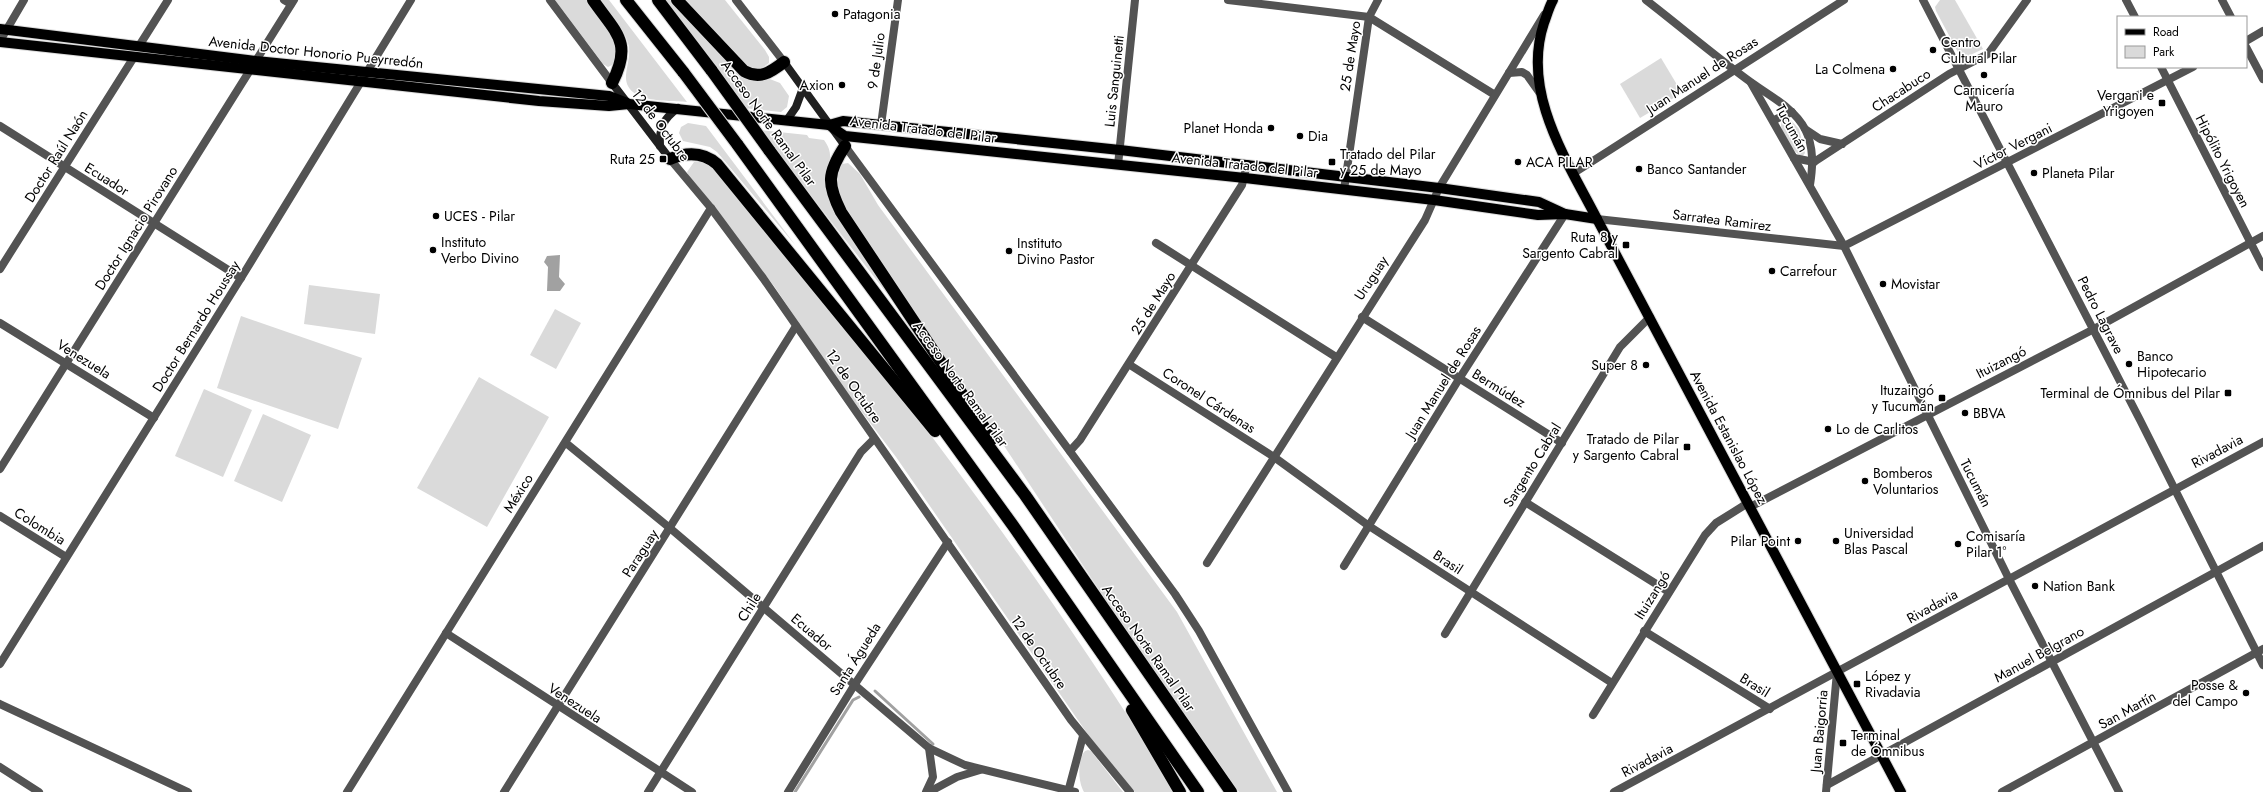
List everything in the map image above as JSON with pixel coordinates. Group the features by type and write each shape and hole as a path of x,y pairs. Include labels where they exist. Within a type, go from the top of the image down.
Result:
{"highway":[{"path":"593,0 621,42 622,59 612,82"},
{"path":"626,0 684,73 737,144 1014,527 1198,792"},
{"name":"Acceso Norte Ramal Pilar","path":"658,0 1025,495 1230,792"},
{"path":"677,0 744,70 753,75 764,75 784,62"},
{"path":"845,146 834,163 830,177 833,195 841,212 981,421 1025,495"},
{"path":"670,159 684,154 702,155 713,160 1014,527"},
{"path":"1110,666 1145,733 1180,792"}],"main road":[{"name":"Uruguay","path":"1540,92 1538,50 1540,34 1552,2"},
{"name":"Avenida Doctor Honorio Pueyrredón","path":"3,29 256,61 609,96 629,104"},
{"name":"Avenida Doctor Honorio Pueyrredón","path":"0,42 359,83 539,101 609,106 629,104 678,108 829,125"},
{"path":"784,62 845,146"},
{"name":"12 de Octubre","path":"612,82 670,159"},
{"path":"787,120 796,107 803,88"},
{"name":"Avenida Estanislao López","path":"1540,92 1552,129 1597,219 1901,792"},
{"path":"660,147 662,123 668,115 678,108"},
{"name":"Avenida Tratado del Pilar","path":"829,125 843,121 1247,164 1539,202 1565,214"},
{"name":"Avenida Tratado del Pilar","path":"829,125 844,136 1244,178 1434,200 1538,215 1565,214 1597,219"}],"street":[{"path":"0,42 3,29 24,0"},
{"path":"139,46 168,0"},
{"name":"Doctor Bernardo Houssay","path":"0,664 241,278 411,0"},
{"name":"12 de Octubre","path":"550,0 612,82"},
{"path":"736,0 784,62"},
{"name":"9 de Julio","path":"881,125 898,0"},
{"name":"Luis Sanguinetti","path":"1118,165 1135,0"},
{"path":"1228,0 1369,17 1495,95"},
{"name":"25 de Mayo","path":"1344,190 1369,17 1378,0"},
{"name":"Tucumán","path":"1646,0 1751,83 1792,112 1805,128 1814,162 1810,185"},
{"name":"Juan Manuel de Rosas","path":"1574,173 1844,0"},
{"name":"Pedro Lagrave","path":"1923,0 2094,329 2216,571 2260,651 2263,665"},
{"name":"Chacabuco","path":"1814,162 1959,68 1988,54 2027,0"},
{"path":"2126,0 2134,16"},
{"path":"2222,0 2230,16"},
{"name":"Doctor Ignacio Pirovano","path":"0,469 250,71 290,2"},
{"name":"Uruguay","path":"1207,563 1336,357 1425,220 1439,188 1552,2"},
{"path":"2247,39 2263,31"},
{"path":"2247,49 2263,79"},
{"name":"Doctor Raúl Naón","path":"0,269 134,57"},
{"name":"Hipólito Yrigoyen","path":"2161,68 2263,268"},
{"name":"Víctor Vergani","path":"1844,246 2007,164 2191,68"},
{"path":"1509,73 1522,72 1540,92"},
{"name":"Tucumán","path":"1751,83 1774,120 1844,246 2009,578 2119,792"},
{"path":"1774,120 1792,112"},
{"name":"Ecuador","path":"0,126 241,278"},
{"path":"1805,128 1820,140 1842,144"},
{"path":"845,146 1188,614 1288,792"},
{"path":"1794,158 1814,162"},
{"name":"12 de Octubre","path":"670,159 711,208 796,326 1083,736 1130,792"},
{"name":"25 de Mayo","path":"1070,451 1080,440 1130,365 1242,186 1247,164"},
{"name":"México","path":"347,792 566,443 711,208"},
{"name":"Juan Manuel de Rosas","path":"1344,566 1459,378 1565,214"},
{"name":"Sarratea Ramirez","path":"1597,219 1844,246"},
{"name":"Ituizangó","path":"1593,715 1668,592 1711,527 1749,505 2094,329 2263,236"},
{"path":"1156,243 1336,357"},
{"name":"Bermúdez","path":"1362,317 1562,443"},
{"name":"Sargento Cabral","path":"1445,634 1469,592 1620,347 1650,317"},
{"name":"Venezuela","path":"0,323 154,418"},
{"name":"Paraguay","path":"504,792 671,529 796,326"},
{"name":"Coronel Cárdenas","path":"1130,365 1274,457"},
{"name":"Chile","path":"648,792 862,452 874,439"},
{"name":"Rivadavia","path":"1614,792 1770,709 2175,488 2263,442"},
{"name":"Ecuador","path":"566,443 671,529 929,748 949,759 983,770 1071,791"},
{"name":"Brasil","path":"1274,457 1369,526 1469,592 1612,682"},
{"path":"1525,502 1668,592"},
{"name":"Colombia","path":"0,516 66,557"},
{"name":"Santa Águeda","path":"788,792 936,557 948,542"},
{"name":"Manuel Belgrano","path":"1826,789 1882,755 2263,546"},
{"name":"Brasil","path":"1644,632 1770,709"},
{"name":"Venezuela","path":"446,633 557,707 692,792"},
{"name":"San Martín","path":"2002,792 2260,651"},
{"name":"Juan Baigorria","path":"1826,789 1837,672"},
{"path":"0,704 188,792"},
{"path":"1071,791 1083,736"},
{"path":"929,748 933,769 937,777 949,781"},
{"path":"928,792 936,761 949,759 955,769 949,781"},
{"path":"0,767 39,792"},
{"path":"928,792 949,781 983,770"}],"green space":[{"path":"555,0 587,0 618,45 616,63 608,67 603,64"},
{"path":"599,0 609,0 687,102 649,99 639,96 632,91 627,84 626,75 629,47 625,34"},
{"path":"663,0 672,0 729,63 780,83 789,96 787,107 781,112 744,108"},
{"path":"683,0 725,0 765,50 769,57 769,63 759,70 745,65"},
{"path":"1940,0 1955,0 1983,49 1966,57 1960,56 1936,11 1935,7"},
{"path":"1661,58 1682,93 1640,118 1620,84"},
{"path":"374,77 603,101 603,103 374,80"},
{"path":"1788,117 1799,129 1805,153 1802,157 1794,151 1784,135 1781,124 1782,120"},
{"path":"688,123 706,126 796,246 717,152 710,147 683,141 679,133 681,127"},
{"path":"760,130 807,135 809,138 824,140 830,152 825,184 899,309"},
{"path":"694,162 704,162 712,167 832,308 911,409 990,515 1067,624 1140,735 1175,792 1135,792 1089,736 896,457 839,382 774,286 690,179 687,172"},
{"path":"848,163 860,174 878,205 1177,612 1277,792 1239,792 1115,614 935,341 850,220 834,186 837,168 842,164"},
{"path":"309,285 380,294 375,334 304,324"},
{"path":"555,309 581,323 556,369 530,355"},
{"path":"241,316 362,358 338,429 217,388"},
{"path":"479,377 549,417 487,527 417,488"},
{"path":"204,389 252,410 223,477 175,456"},
{"path":"263,414 311,435 282,502 234,481"},
{"path":"1088,750 1091,751 1123,792 1084,792 1080,783 1079,771 1082,755"}],"shaded area":[{"path":"560,255 559,277 565,284 560,291 547,291 548,267 544,262 547,256"}],"waterway":[{"path":"875,691 933,744"},
{"path":"795,792 853,700 859,697"}],"place":[{"name":"Patagonia","path":"835,14"},
{"name":"Centro Cultural Pilar","path":"1933,50"},
{"name":"La Colmena","path":"1893,69"},
{"name":"Carnicería Mauro","path":"1984,75"},
{"name":"Axion","path":"842,85"},
{"name":"Vergani e Yrigoyen","path":"2162,103"},
{"name":"Planet Honda","path":"1271,128"},
{"name":"Dia","path":"1300,136"},
{"name":"Ruta 25","path":"663,159"},
{"name":"Tratado del Pilar y 25 de Mayo","path":"1332,162"},
{"name":"ACA PILAR","path":"1518,162"},
{"name":"Banco Santander","path":"1639,169"},
{"name":"Planeta Pilar","path":"2034,173"},
{"name":"UCES - Pilar","path":"436,216"},
{"name":"Ruta 8 y Sargento Cabral","path":"1626,245"},
{"name":"Instituto Verbo Divino","path":"433,250"},
{"name":"Instituto Divino Pastor","path":"1009,251"},
{"name":"Carrefour","path":"1772,271"},
{"name":"Movistar","path":"1883,284"},
{"name":"Banco Hipotecario","path":"2129,364"},
{"name":"Super 8","path":"1646,365"},
{"name":"Terminal de Ómnibus del Pilar","path":"2228,393"},
{"name":"Ituzaingó y Tucumán","path":"1942,398"},
{"name":"BBVA","path":"1965,413"},
{"name":"Lo de Carlitos","path":"1828,429"},
{"name":"Tratado de Pilar y Sargento Cabral","path":"1687,447"},
{"name":"Bomberos Voluntarios","path":"1865,481"},
{"name":"Pilar Point","path":"1798,541"},
{"name":"Universidad Blas Pascal","path":"1836,541"},
{"name":"Comisaría Pilar 1°","path":"1958,544"},
{"name":"Nation Bank","path":"2035,586"},
{"name":"López y Rivadavia","path":"1857,684"},
{"name":"Posse & del Campo","path":"2246,693"},
{"name":"Terminal de Ómnibus","path":"1843,743"}]}
